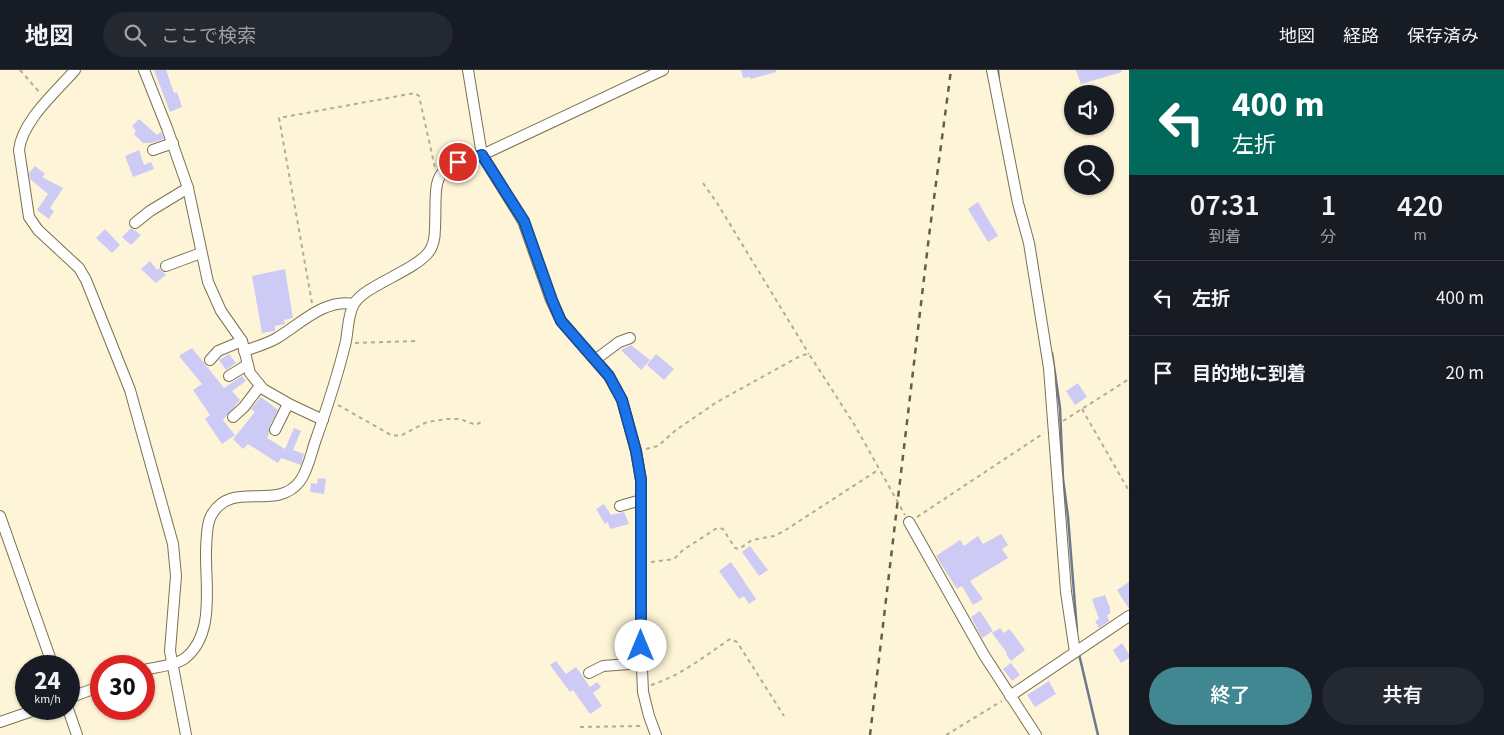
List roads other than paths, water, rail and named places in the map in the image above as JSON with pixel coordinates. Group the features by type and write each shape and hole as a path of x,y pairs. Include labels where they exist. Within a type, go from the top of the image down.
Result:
{"street":[{"path":"75,70 26,127 20,140 19,150 28,214 38,230 65,254 86,280 130,390 171,537 176,563 170,642 172,664 186,735"},
{"path":"144,70 173,143 188,188 208,282 216,301 243,346 253,379 260,386 288,404 323,420"},
{"path":"468,70 482,155 524,221 561,321 616,387 622,400 636,451 641,480 643,687 654,730"},
{"path":"210,360 218,351 270,342 314,312 342,304 353,304 413,265 428,252 435,236 438,178 445,168 482,155 663,70"},
{"path":"992,70 1018,203 1029,243 1049,368 1066,592 1075,652"},
{"path":"152,150 173,143"},
{"path":"135,223 150,211 188,188"},
{"path":"166,266 201,253"},
{"path":"155,668 172,664 183,659 197,645 202,635 205,613 208,525 211,516 218,507 231,498 246,495 271,497 294,487 304,474 330,400 353,304"},
{"path":"595,360 620,342 630,338"},
{"path":"229,376 248,365"},
{"path":"233,416 244,407 260,386"},
{"path":"275,430 288,404"},
{"path":"620,506 641,500"},
{"path":"0,516 49,655"},
{"path":"909,522 984,655 1036,735"},
{"path":"1010,696 1129,616"},
{"path":"589,673 603,666 642,663"},
{"path":"0,722 15,717"},
{"path":"72,720 77,735"}],"waterway":[{"path":"998,70 999,83"},
{"path":"1052,353 1060,408 1063,479 1077,631"},
{"path":"1079,654 1098,735"}],"railway":[{"path":"870,735 929,236 951,70"}]}
